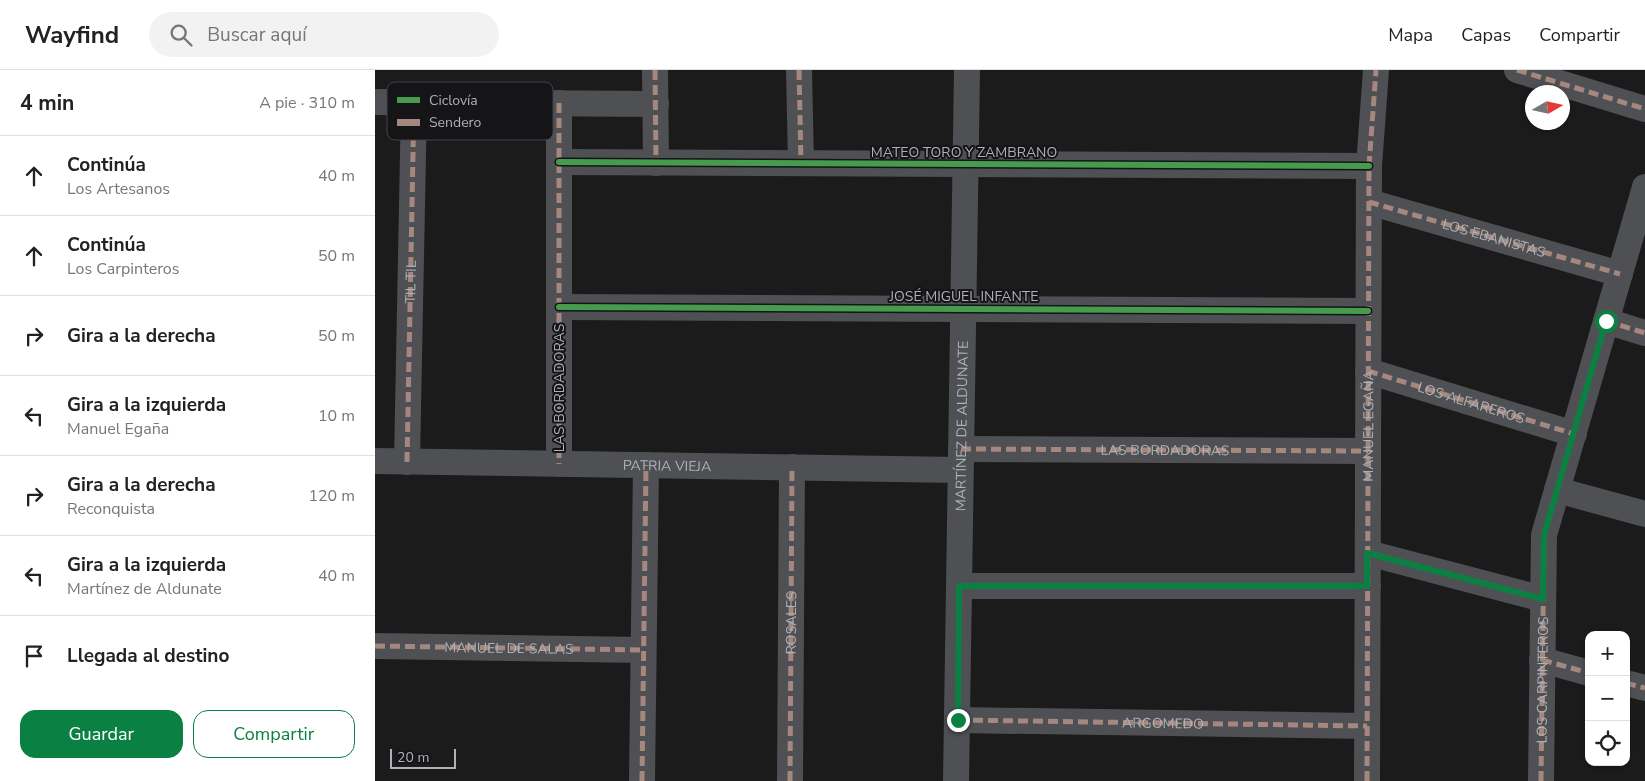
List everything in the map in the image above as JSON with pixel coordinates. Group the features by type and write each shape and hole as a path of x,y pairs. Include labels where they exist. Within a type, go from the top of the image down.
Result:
{"street":[{"path":"655,70 656,162"},
{"path":"799,70 801,163"},
{"name":"MARTÍNEZ DE ALDUNATE","path":"956,781 967,70"},
{"name":"MANUEL EGAÑA","path":"1367,781 1369,166 1376,70"},
{"path":"1517,70 1645,109"},
{"path":"553,103 656,104"},
{"name":"LAS BORDADORAS","path":"559,103 559,464"},
{"name":"TIL TIL","path":"407,462 412,140"},
{"name":"MATEO TORO Y ZAMBRANO","path":"559,162 1369,166"},
{"name":"LOS CARPINTEROS","path":"1541,781 1544,535 1645,187"},
{"name":"LOS EBANISTAS","path":"1369,202 1620,274"},
{"name":"JOSÉ MIGUEL INFANTE","path":"559,308 1369,310"},
{"path":"1606,321 1645,333"},
{"name":"LOS ALFAREROS","path":"1368,371 1574,434"},
{"name":"LAS BORDADORAS","path":"960,459 1368,452"},
{"name":"PATRIA VIEJA","path":"375,462 791,467 960,459"},
{"path":"642,781 646,465"},
{"name":"ROSALES","path":"790,781 791,467"},
{"path":"1557,490 1645,514"},
{"path":"1367,553 1543,599"},
{"path":"959,586 1367,586"},
{"name":"MANUEL DE SALAS","path":"375,646 643,650"},
{"path":"1542,660 1585,672"},
{"path":"1630,684 1645,688"},
{"name":"ARGOMEDO","path":"958,720 1367,726"}],"marked path":[{"path":"655,70 656,163"},
{"path":"799,70 801,163"},
{"path":"1367,781 1369,166 1376,70"},
{"path":"1517,70 1645,109"},
{"path":"559,103 559,464"},
{"path":"407,462 413,140"},
{"path":"1369,202 1620,274"},
{"path":"1606,321 1645,333"},
{"path":"1368,371 1574,434"},
{"path":"961,449 1368,451"},
{"path":"642,781 646,465"},
{"path":"790,781 792,467"},
{"path":"1541,781 1544,535 1557,490"},
{"path":"1368,553 1543,599"},
{"path":"959,586 1368,586"},
{"path":"375,646 643,650"},
{"path":"1542,660 1585,672"},
{"path":"1630,684 1645,688"},
{"path":"958,720 1367,726"}],"cycle path":[{"path":"559,162 1369,166"},
{"path":"559,307 1368,311"}],"route":[{"path":"958,720 959,586 1367,586 1367,553 1543,599 1544,535 1606,321"}]}
